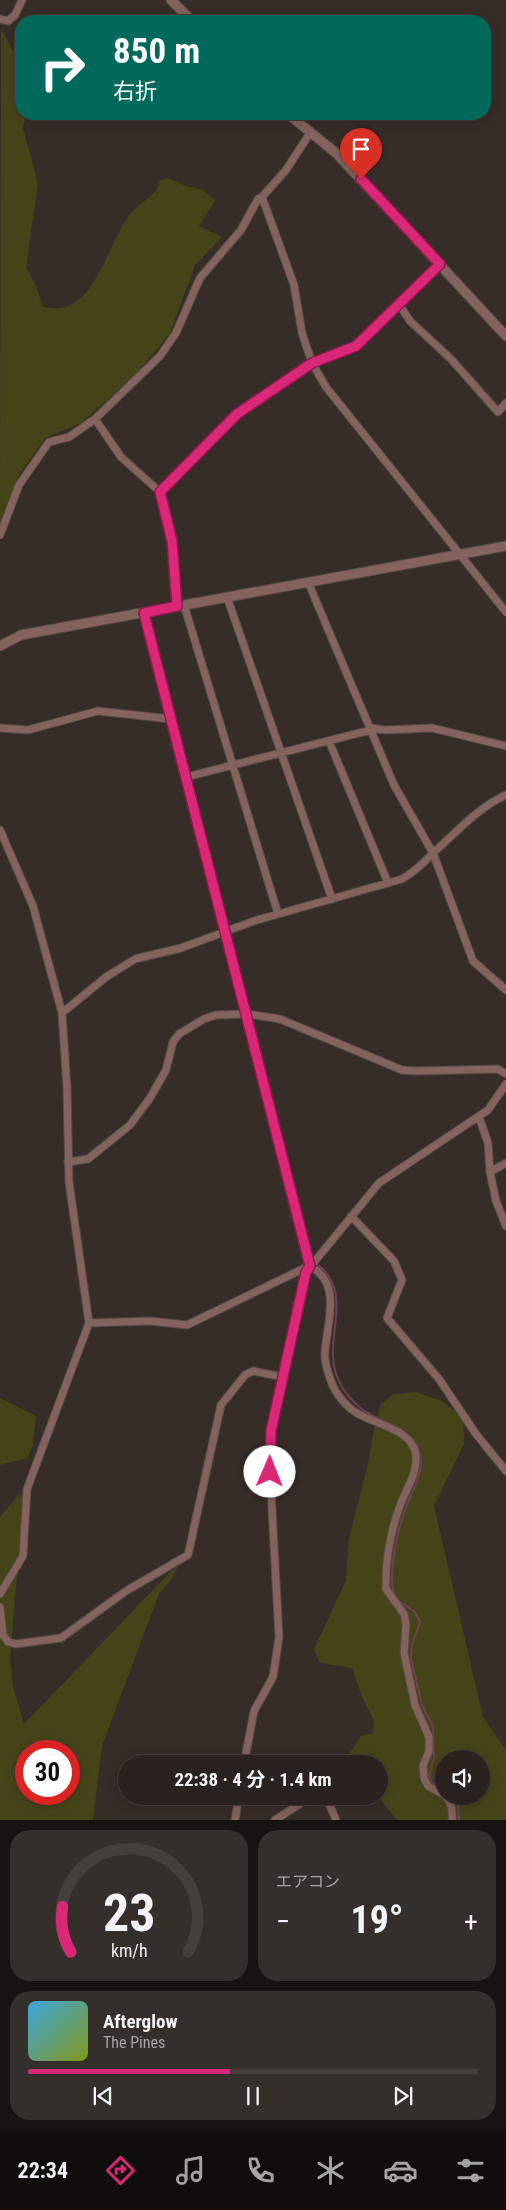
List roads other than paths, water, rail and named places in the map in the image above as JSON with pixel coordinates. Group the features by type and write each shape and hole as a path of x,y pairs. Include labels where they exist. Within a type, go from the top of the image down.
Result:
{"street":[{"path":"0,19 8,21 15,15 22,0"},
{"path":"171,0 186,15"},
{"path":"295,120 336,153 506,336"},
{"path":"0,535 20,485 49,442 69,437 95,419 160,356 176,333 200,278 241,230 258,199 286,170 310,133"},
{"path":"262,197 294,286 302,333 312,363 326,387 506,612"},
{"path":"160,492 237,414 312,363 356,346 440,264"},
{"path":"399,304 410,321 451,358 498,412 506,402"},
{"path":"95,419 121,457 160,492 172,541 180,606 233,765 278,914"},
{"path":"0,646 21,635 506,546"},
{"path":"308,582 394,785 433,853 473,962 506,990"},
{"path":"227,597 332,899"},
{"path":"144,613 310,1266 318,1270 326,1280 331,1316 324,1354 332,1384 341,1398 356,1413 407,1438 416,1454 416,1466 392,1529 386,1589 404,1614 406,1624 404,1653 415,1705 429,1737 429,1751 423,1766 424,1778 428,1786 435,1790"},
{"path":"0,728 28,730 98,711 171,718"},
{"path":"186,777 370,729 432,728 506,746"},
{"path":"329,741 388,883"},
{"path":"62,1013 106,977 135,960 181,948 278,914 402,879 416,871 433,853 495,800 506,795"},
{"path":"0,830 33,906 62,1013 67,1087 68,1162 89,1323 29,1482 22,1556 0,1594"},
{"path":"68,1162 88,1159 130,1125 150,1098 166,1070 173,1042 180,1034 204,1018 216,1015 247,1014 280,1019 402,1070 498,1069 506,1074"},
{"path":"246,1755 254,1711 273,1677 279,1637 270,1472 271,1431 306,1272 379,1182 479,1117 488,1110 506,1084"},
{"path":"479,1117 488,1143 490,1172 496,1201 506,1226"},
{"path":"490,1172 506,1163"},
{"path":"351,1216 394,1261 402,1280 387,1318 439,1379 476,1434 506,1471"},
{"path":"89,1323 150,1321 187,1325 310,1266"},
{"path":"0,1607 3,1635 8,1642 16,1644 61,1638 126,1591 188,1555 221,1406 244,1375 253,1372 282,1377"},
{"path":"237,1805 235,1818 244,1820"},
{"path":"275,1820 298,1805"},
{"path":"330,1805 336,1820"},
{"path":"451,1805 452,1820"}],"waterway":[{"path":"317,1264 329,1277 335,1290 337,1305 333,1351 334,1366 341,1385 349,1397 363,1410 399,1428 414,1440 419,1449 421,1466 396,1542 392,1577 394,1595"},
{"path":"399,1601 415,1612 420,1622 412,1645 411,1659 422,1705 433,1726 434,1757 429,1776 432,1783 435,1784"},
{"path":"458,1805 459,1820"}]}
